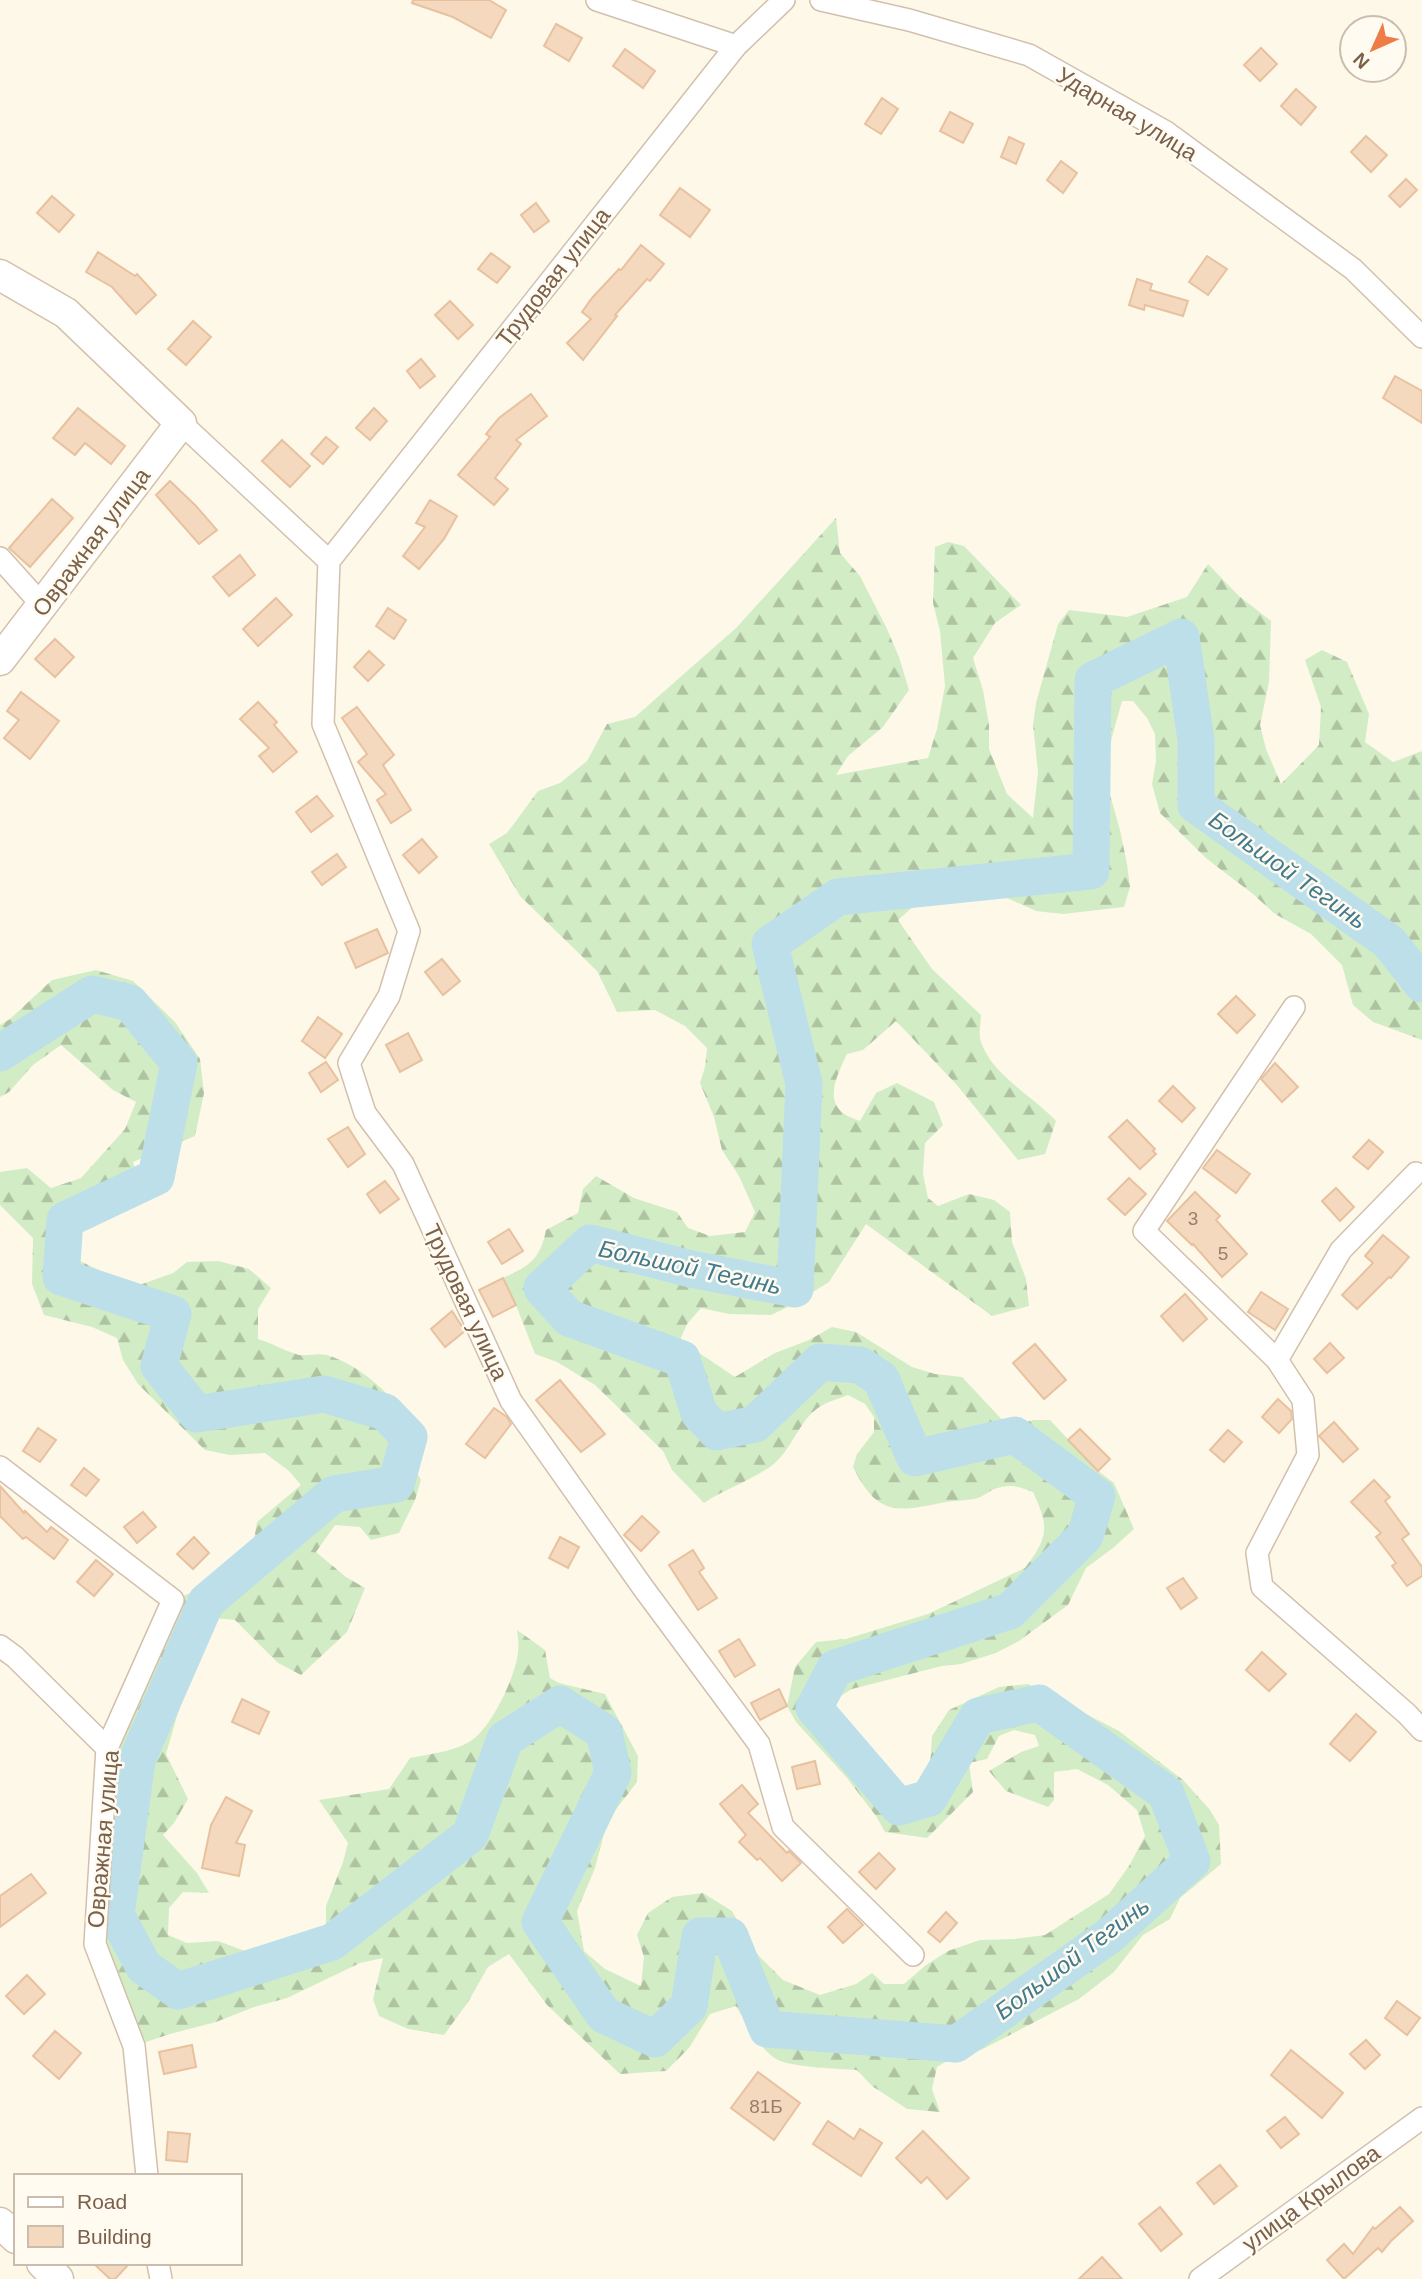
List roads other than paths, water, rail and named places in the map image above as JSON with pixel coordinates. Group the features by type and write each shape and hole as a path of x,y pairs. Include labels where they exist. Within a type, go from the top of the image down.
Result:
{"street":[{"path":"597,0 736,46"},
{"name":"Трудовая улица","path":"784,0 736,46 329,561 323,724 410,931 389,996 349,1063 365,1113 402,1164 511,1401 644,1589 759,1744 783,1826 913,1955"},
{"name":"Ударная улица","path":"821,0 909,20 1029,55 1166,132 1353,269 1422,337"},
{"path":"0,275 66,313 329,561"},
{"name":"Овражная улица","path":"0,660 181,423"},
{"path":"0,558 43,606"},
{"path":"1294,1007 1144,1231 1277,1360 1303,1400 1308,1455 1256,1553 1262,1587 1422,1730"},
{"path":"1277,1360 1342,1250 1416,1173"},
{"name":"Овражная улица","path":"0,1467 173,1600 107,1748 95,1944 134,2046 146,2174"},
{"path":"0,1646 15,1657 107,1748"},
{"name":"улица Крылова","path":"1200,2279 1422,2118"},
{"path":"0,2222 14,2236"},
{"path":"44,2265 58,2279"}],"waterway":[{"name":"Большой Тегинь","path":"0,1053 92,994 130,1003 179,1063 156,1177 65,1220 61,1277 173,1314 159,1366 197,1414 324,1394 385,1412 409,1437 396,1484 334,1494 206,1602 137,1760 116,1915 144,1967 178,1991 332,1942 470,1835 505,1739 560,1704 604,1732 613,1773 540,1922 604,2015 655,2039 689,2006 700,1936 730,1936 767,2029 956,2044 1109,1936 1192,1861 1166,1793 1039,1703 978,1716 929,1798 899,1807 814,1708 835,1668 1010,1611 1085,1536 1097,1496 1015,1435 915,1458 881,1379 860,1365 820,1362 755,1424 717,1432 699,1413 682,1359 569,1318 542,1288 590,1243 691,1269 795,1289 804,1084 770,944 838,897 1091,871 1093,680 1181,637 1196,740 1196,805 1389,942 1422,984"}]}
